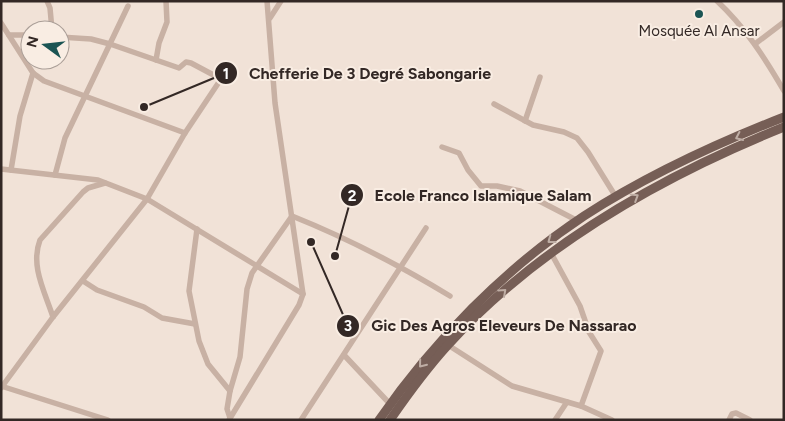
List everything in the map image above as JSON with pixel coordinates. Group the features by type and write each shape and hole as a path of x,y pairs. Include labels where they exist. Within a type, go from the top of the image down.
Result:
{"main road":[{"path":"379,420 442,340 482,298 529,257 578,221 638,184 784,117"},
{"path":"390,420 448,345 504,290 551,254 645,191 784,127"}],"street":[{"path":"47,1 51,20"},
{"path":"156,60 159,42 167,22 166,1"},
{"path":"230,419 299,305 303,294 276,102 267,1"},
{"path":"269,18 282,1"},
{"path":"717,1 735,17 755,44 784,91"},
{"path":"55,175 65,138 128,6"},
{"path":"755,44 784,22"},
{"path":"1,23 33,72 44,81 185,133"},
{"path":"9,35 20,35"},
{"path":"70,37 110,44 179,68 186,62 191,63 221,79"},
{"path":"108,420 2,387 53,317 147,199 185,133 221,79 228,64"},
{"path":"11,170 20,116 33,72"},
{"path":"525,121 540,77"},
{"path":"494,104 525,121 577,138 616,197"},
{"path":"442,147 459,153 468,170 481,186 497,186 520,191 578,221"},
{"path":"1,169 85,178 105,183 147,199 303,294"},
{"path":"85,178 88,188"},
{"path":"53,317 37,268 37,248 40,240 88,188 105,183"},
{"path":"230,419 228,409 230,390 240,357 247,289 256,265 292,216"},
{"path":"292,216 339,235 402,266 450,296"},
{"path":"301,420 426,228"},
{"path":"197,229 189,290 195,324 208,364 230,390"},
{"path":"551,254 580,306 589,332 601,351 581,406"},
{"path":"83,281 97,290 144,307 162,318 195,324"},
{"path":"448,345 512,386 581,406 612,420"},
{"path":"344,355 390,404"},
{"path":"554,420 567,402"},
{"path":"729,420 732,414 750,420"}],"place":[{"name":"Mosquée Al Ansar","path":"699,14"},
{"name":"Chefferie De 3 Degré Sabongarie","path":"144,107"},
{"name":"Gic Des Agros Eleveurs De Nassarao","path":"311,242"},
{"name":"Ecole Franco Islamique Salam","path":"335,256"}]}
